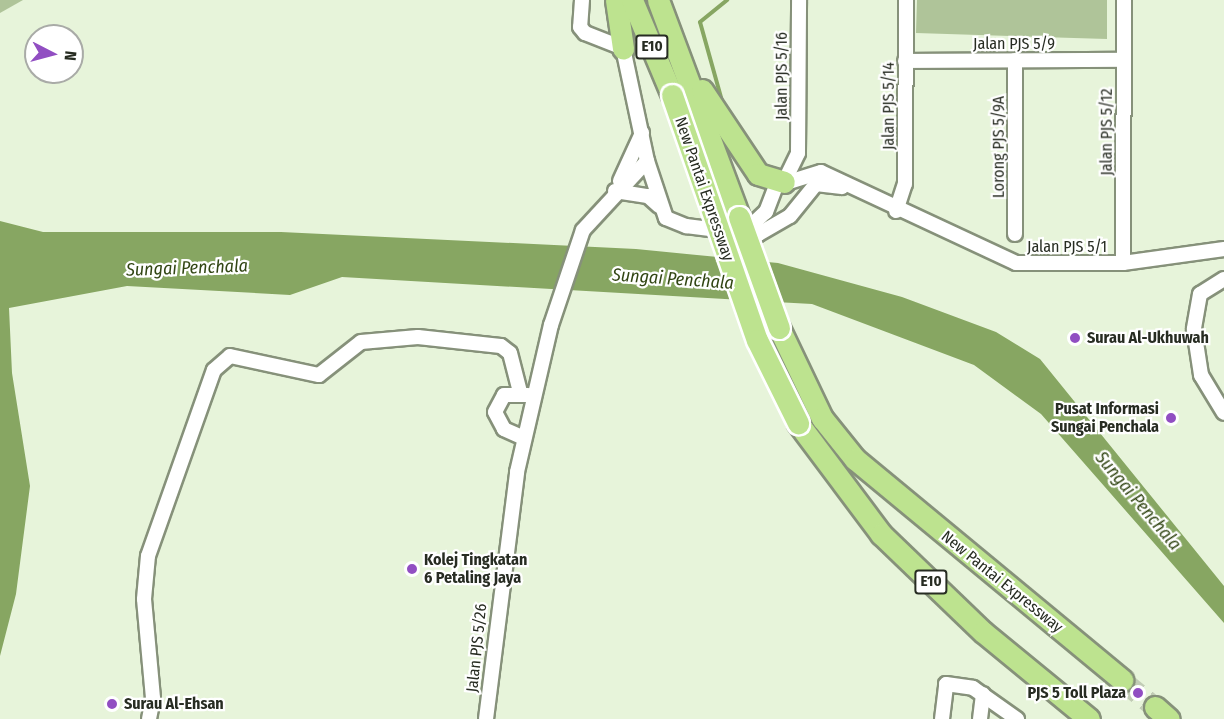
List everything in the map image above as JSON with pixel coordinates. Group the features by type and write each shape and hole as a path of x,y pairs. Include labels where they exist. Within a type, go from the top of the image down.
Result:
{"highway":[{"path":"616,0 624,48"},
{"name":"New Pantai Expressway","path":"632,0 672,95 757,340 798,423 880,534 983,632 1089,719"},
{"name":"E10","path":"657,0 688,73 707,107"},
{"path":"707,107 766,179 784,182"},
{"name":"New Pantai Expressway","path":"707,107 779,328 822,418 855,459 1122,680"}],"street":[{"path":"582,0 580,27 624,48 647,161 659,206"},
{"name":"Jalan PJS 5/16","path":"784,182 798,153 799,0"},
{"name":"Jalan PJS 5/14","path":"896,211 905,184 906,0"},
{"name":"Jalan PJS 5/12","path":"1123,263 1124,0"},
{"name":"Lorong PJS 5/9A","path":"1015,60 1016,234"},
{"name":"Jalan PJS 5/9","path":"905,61 1124,60"},
{"path":"615,191 642,132"},
{"path":"798,153 821,172"},
{"path":"615,191 647,161"},
{"path":"742,234 758,223 773,190 784,182 821,172"},
{"name":"Jalan PJS 5/1","path":"821,172 896,211 1016,263 1123,263 1224,249"},
{"path":"784,182 797,194 795,210"},
{"name":"Jalan PJS 5/1","path":"615,191 648,196 674,222 742,234 768,232 795,210 816,184 852,189"},
{"name":"Jalan PJS 5/26","path":"486,719 524,438 526,394 583,230 615,191"},
{"path":"1224,279 1200,294 1194,329 1201,375 1219,396 1224,413"},
{"path":"149,719 153,698 144,599 148,556 214,370 231,357 320,375 361,342 418,337 501,346 510,353 526,394 504,395 495,412 504,429 524,438"},
{"path":"942,719 946,684 983,694 1017,719"},
{"path":"980,719 983,694"}],"shaded area":[{"path":"0,0 23,0 0,13"},
{"path":"917,0 1107,0 1107,39 916,33"}],"water":[{"name":"Sungai Penchala","path":"0,221 43,232 281,232 636,249 778,263 902,297 996,332 1040,359 1224,586 1224,623 1041,414 974,365 812,304 342,277 290,295 127,286 9,308 12,373 30,486 16,594 0,656"}],"waterway":[{"path":"724,108 700,22 727,0"}],"tunnel":[{"path":"1122,680 1155,707"}],"place":[{"name":"Surau Al-Ukhuwah","path":"1075,338"},
{"name":"Pusat Informasi Sungai Penchala","path":"1171,418"},
{"name":"Kolej Tingkatan 6 Petaling Jaya","path":"412,569"},
{"name":"PJS 5 Toll Plaza","path":"1138,693"},
{"name":"Surau Al-Ehsan","path":"112,704"}]}
